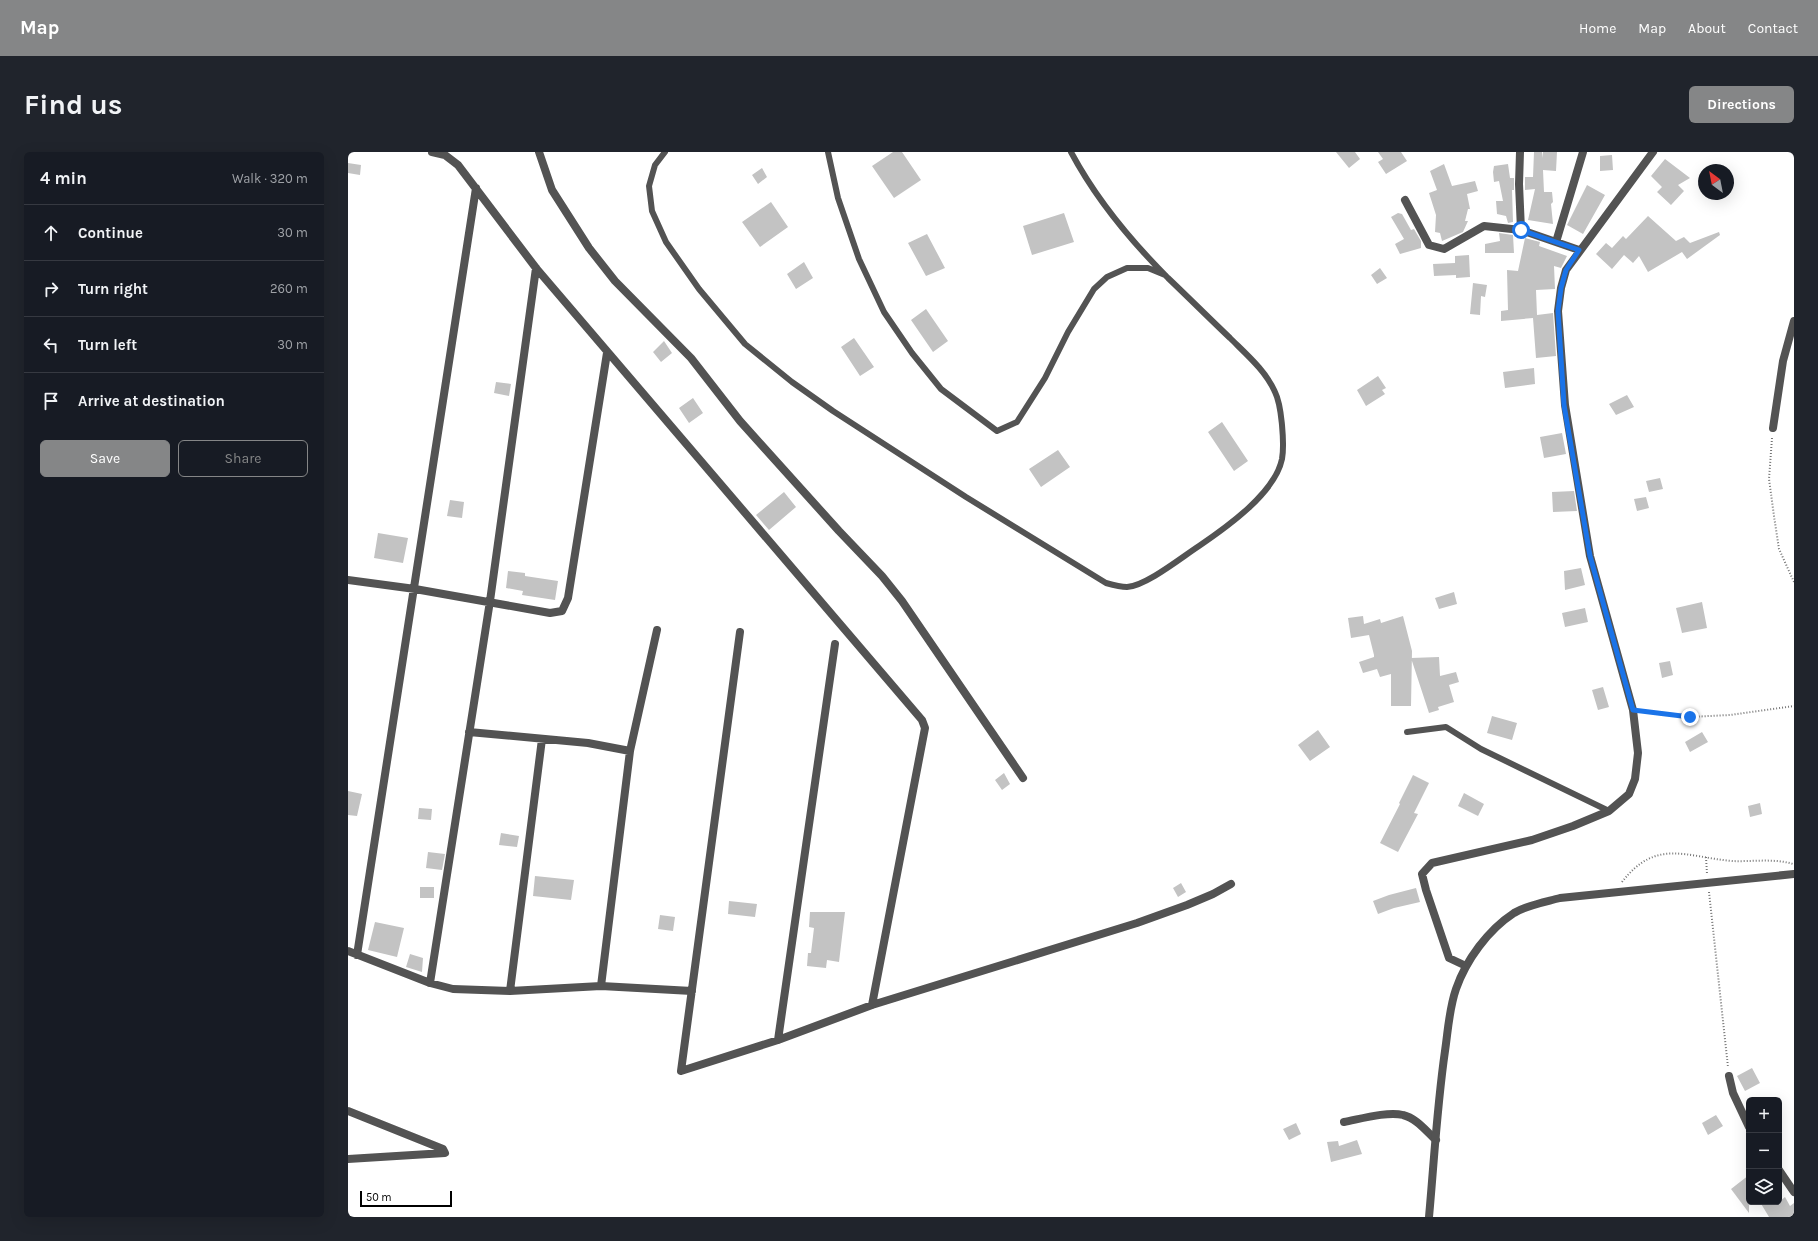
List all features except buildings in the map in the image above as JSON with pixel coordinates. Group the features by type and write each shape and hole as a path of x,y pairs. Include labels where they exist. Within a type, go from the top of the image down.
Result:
{"street":[{"path":"432,152 445,155 451,159 476,188 536,268 607,353 922,720 925,728 872,1005"},
{"path":"539,152 552,190 589,248 615,281 691,358 740,422 882,576 902,601 1023,778"},
{"path":"1520,152 1518,184 1521,230"},
{"path":"1556,242 1583,152"},
{"path":"1466,966 1449,958 1426,890 1422,874 1432,862 1532,840 1573,826 1609,811 1629,794 1635,779 1638,753 1633,710 1590,556 1564,405 1558,311 1561,288 1566,270 1579,250 1653,152"},
{"path":"357,955 415,589 476,188"},
{"path":"1405,200 1429,245 1438,248 1444,249 1484,226 1521,230 1579,250"},
{"path":"430,983 468,732 490,601 536,268"},
{"path":"1773,428 1783,361 1794,321"},
{"path":"348,580 490,601 550,613 562,611 568,598 607,353"},
{"path":"601,986 630,751 657,630"},
{"path":"740,632 681,1071 778,1040 872,1005 1137,923 1187,905 1213,894 1231,884"},
{"path":"778,1040 835,644"},
{"path":"468,732 588,743 630,751"},
{"path":"510,991 542,739"},
{"path":"1429,1217 1442,1074 1456,989 1466,966 1480,945 1499,925 1515,913 1532,905 1560,898 1615,891 1794,874"},
{"path":"348,951 430,983 453,989 510,991 601,986 692,991"},
{"path":"1729,1076 1733,1093 1746,1121"},
{"path":"348,1111 443,1149 445,1154 348,1159"},
{"path":"1344,1122 1394,1114 1404,1115 1417,1122 1436,1140"},
{"path":"1782,1174 1794,1192"}],"lane":[{"path":"665,152 655,165 649,186 652,212 666,242 699,290 745,344 792,382 833,411 1085,571 1106,583 1128,587 1141,583 1223,530 1238,518 1271,484 1282,460 1280,411 1276,392 1251,359 1167,276 1122,228 1084,177 1071,152"},
{"path":"828,152 838,198 859,259 884,312 912,353 942,389 998,431 1017,422 1044,378 1068,332 1097,286 1107,277 1127,268 1148,268 1167,276"},
{"path":"1407,732 1446,728 1481,749 1609,811"}],"path":[{"path":"1773,428 1769,479 1774,516 1780,549 1794,582"},
{"path":"1633,710 1690,717 1730,715 1794,706"},
{"path":"1615,891 1636,866 1648,858 1668,853 1691,854 1732,861 1778,862 1794,864"},
{"path":"1706,857 1729,1076"}],"route":[{"path":"1521,230 1579,250 1566,270 1561,288 1558,311 1564,405 1590,556 1633,710 1690,717"}]}
